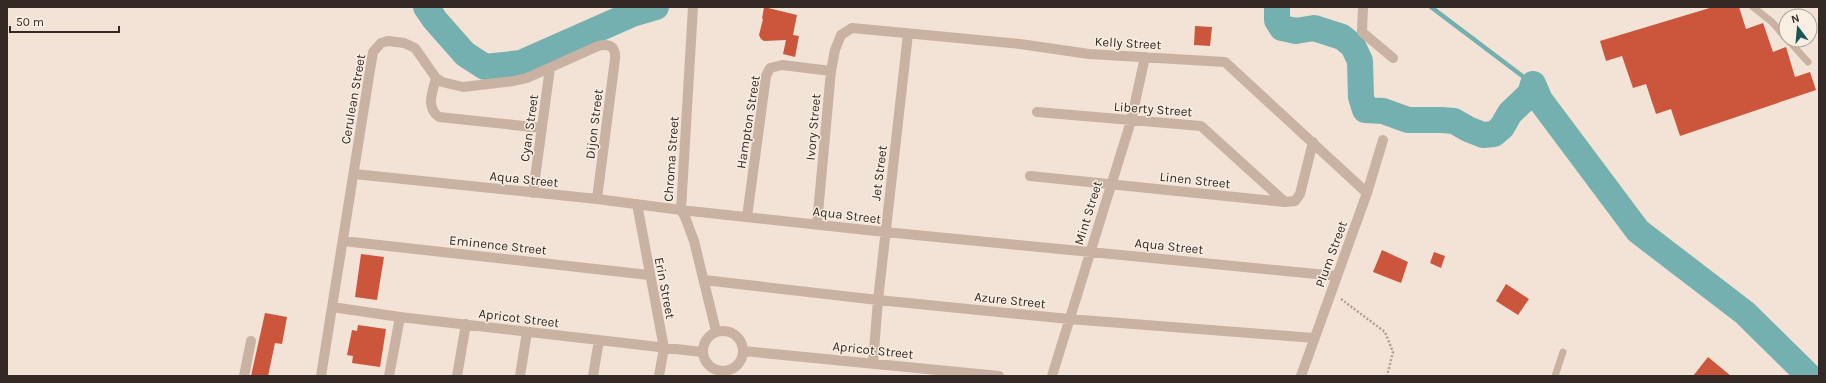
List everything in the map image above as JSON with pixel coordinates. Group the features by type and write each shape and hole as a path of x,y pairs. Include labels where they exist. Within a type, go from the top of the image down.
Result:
{"street":[{"path":"1363,7 1362,32 1393,58"},
{"name":"Chroma Street","path":"693,9 681,210 690,228 716,332"},
{"name":"Kelly Street","path":"840,35 852,28 1020,44 1089,54 1225,62 1367,193"},
{"name":"Jet Street","path":"873,363 885,232 908,34"},
{"name":"Ivory Street","path":"817,224 831,71 834,50 840,35"},
{"name":"Cerulean Street","path":"322,376 373,52 376,46 388,40 409,44 415,48 436,78"},
{"name":"Dijon Street","path":"550,68 603,45 610,45 616,52 597,199"},
{"name":"Mint Street","path":"1052,376 1130,120 1145,57"},
{"name":"Hampton Street","path":"746,217 766,76 770,68 782,65 831,71"},
{"path":"542,128 438,117 433,113 431,101 436,78 442,82 463,88 514,81 527,78 550,68"},
{"name":"Cyan Street","path":"533,193 550,68"},
{"name":"Liberty Street","path":"1037,112 1201,126 1285,202"},
{"name":"Plum Street","path":"1302,376 1314,338 1367,193 1383,140"},
{"path":"1285,202 1295,201 1300,194 1313,142"},
{"name":"Aqua Street","path":"354,174 597,199 681,210 885,232 1337,276"},
{"name":"Linen Street","path":"1030,176 1285,202"},
{"name":"Erin Street","path":"637,204 649,275 664,348 659,376"},
{"name":"Eminence Street","path":"343,241 649,275"},
{"name":"Azure Street","path":"704,280 878,300 1070,319 1314,338"},
{"name":"Apricot Street","path":"332,307 702,352"},
{"path":"389,376 400,316"},
{"path":"457,376 466,324"},
{"path":"730,331 736,335 740,340 744,351 741,360 727,373 712,368 707,364 702,352 706,340 716,332 730,331"},
{"path":"520,376 528,332"},
{"path":"593,376 599,340"},
{"path":"244,376 252,341"},
{"name":"Apricot Street","path":"744,351 1000,376"}],"lane":[{"path":"1753,7 1778,29"},
{"path":"1795,48 1808,62"},
{"path":"1555,376 1563,352"}],"path":[{"path":"1331,292 1347,302 1385,332 1393,352 1387,376"}],"building":[{"path":"764,7 797,15 793,35 799,36 795,57 783,54 786,40 764,41 761,39 759,35"},
{"path":"1713,7 1739,7 1746,29 1763,23 1773,52 1786,48 1795,77 1810,72 1816,90 1680,136 1671,109 1656,114 1646,84 1633,88 1622,56 1606,61 1600,41"},
{"path":"1195,26 1212,27 1210,46 1194,45"},
{"path":"1382,250 1408,262 1401,283 1373,272"},
{"path":"1434,252 1445,256 1441,268 1430,263"},
{"path":"361,254 384,257 377,300 355,297"},
{"path":"1506,284 1529,299 1518,315 1496,301"},
{"path":"265,313 287,317 282,344 275,343 268,376 251,376"},
{"path":"358,325 386,329 380,367 352,363 353,356 347,355 352,330 357,331"},
{"path":"1708,357 1731,376 1693,376"}],"waterway":[{"path":"426,7 435,20 465,54 485,67 521,63 632,14 656,7"},
{"path":"1277,7 1277,20 1282,28 1296,31 1314,28 1342,37 1353,46 1360,61 1361,97 1365,110 1383,111 1408,120 1454,121 1483,135 1494,134 1502,127 1510,113 1530,94 1533,84"},
{"path":"1431,7 1533,84"},
{"path":"1533,84 1540,100 1638,231 1745,313 1809,376"}]}
